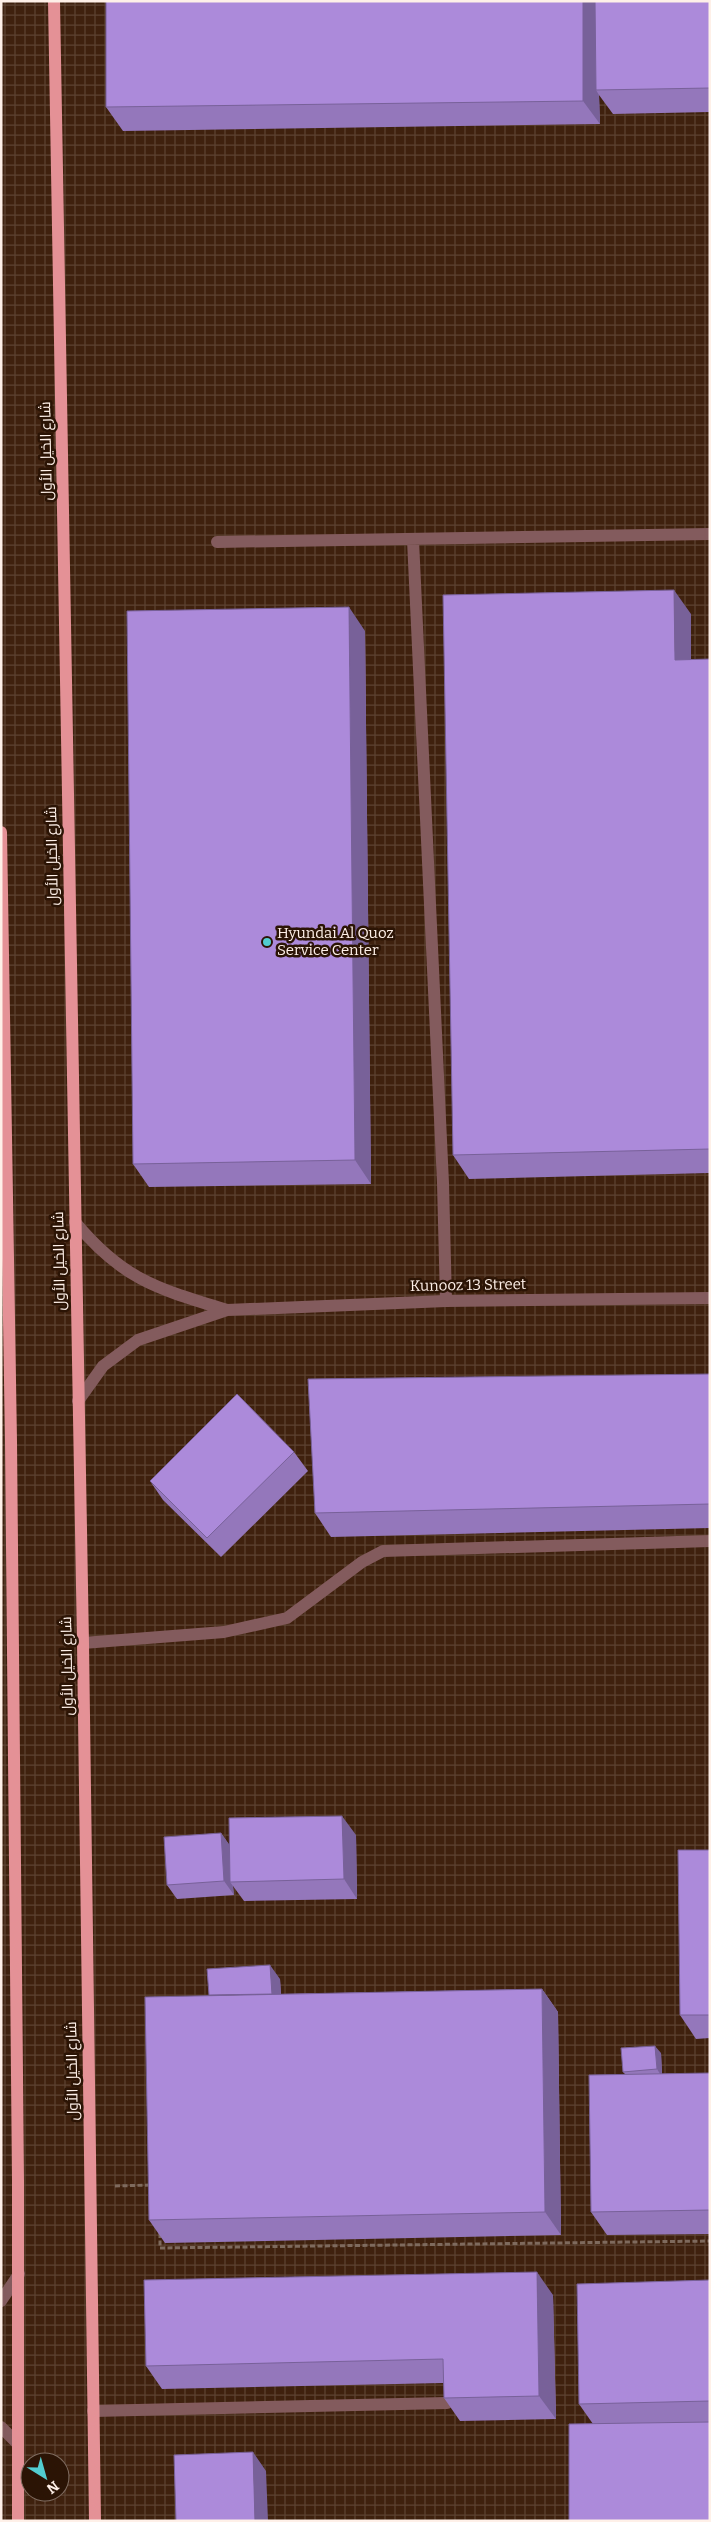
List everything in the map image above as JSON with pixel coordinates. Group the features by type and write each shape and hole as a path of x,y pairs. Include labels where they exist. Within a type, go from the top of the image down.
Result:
{"main road":[{"name":"شارع الخيل الأول","path":"54,1 83,1643 95,2521"},
{"path":"1,832 6,1441 19,2274 18,2521"}],"street":[{"path":"217,542 710,534"},
{"path":"413,540 443,1184 446,1301"},
{"name":"Kunooz 13 Street","path":"75,1222 107,1258 126,1272 169,1292 227,1310"},
{"name":"Kunooz 13 Street","path":"78,1401 103,1366 138,1340 227,1310 446,1301 710,1298"},
{"path":"83,1643 224,1632 287,1618 362,1562 383,1551 710,1541"},
{"path":"1,2301 19,2274"},
{"path":"93,2411 447,2402"},
{"path":"1,2427 17,2443"}],"path":[{"path":"90,2186 160,2185"},
{"path":"160,2230 160,2248 710,2241"}],"shaded area":[{"path":"1,1 710,1 710,2521 1,2521"}],"building":[{"path":"106,1 583,1 583,101 106,107"},
{"path":"595,1 710,1 710,88 596,90"},
{"path":"674,590 675,660 710,659 710,1149 453,1155 443,595"},
{"path":"349,607 355,1160 133,1164 127,611"},
{"path":"710,1374 710,1504 315,1513 308,1379"},
{"path":"237,1394 294,1452 207,1538 150,1481"},
{"path":"342,1816 344,1879 230,1882 229,1818"},
{"path":"221,1833 224,1881 167,1885 164,1837"},
{"path":"678,1850 710,1850 710,2015 680,2015"},
{"path":"270,1965 272,1994 209,1995 207,1969"},
{"path":"542,1989 545,2212 149,2220 145,1997"},
{"path":"655,2046 657,2069 623,2072 621,2048"},
{"path":"710,2073 710,2210 591,2212 589,2075"},
{"path":"537,2272 539,2396 444,2398 443,2359 146,2366 144,2280"},
{"path":"710,2280 710,2401 579,2404 577,2284"},
{"path":"710,2422 710,2521 569,2521 569,2424"},
{"path":"253,2452 255,2521 176,2521 174,2455"}],"place":[{"name":"Hyundai Al Quoz Service Center","path":"267,942"}]}
